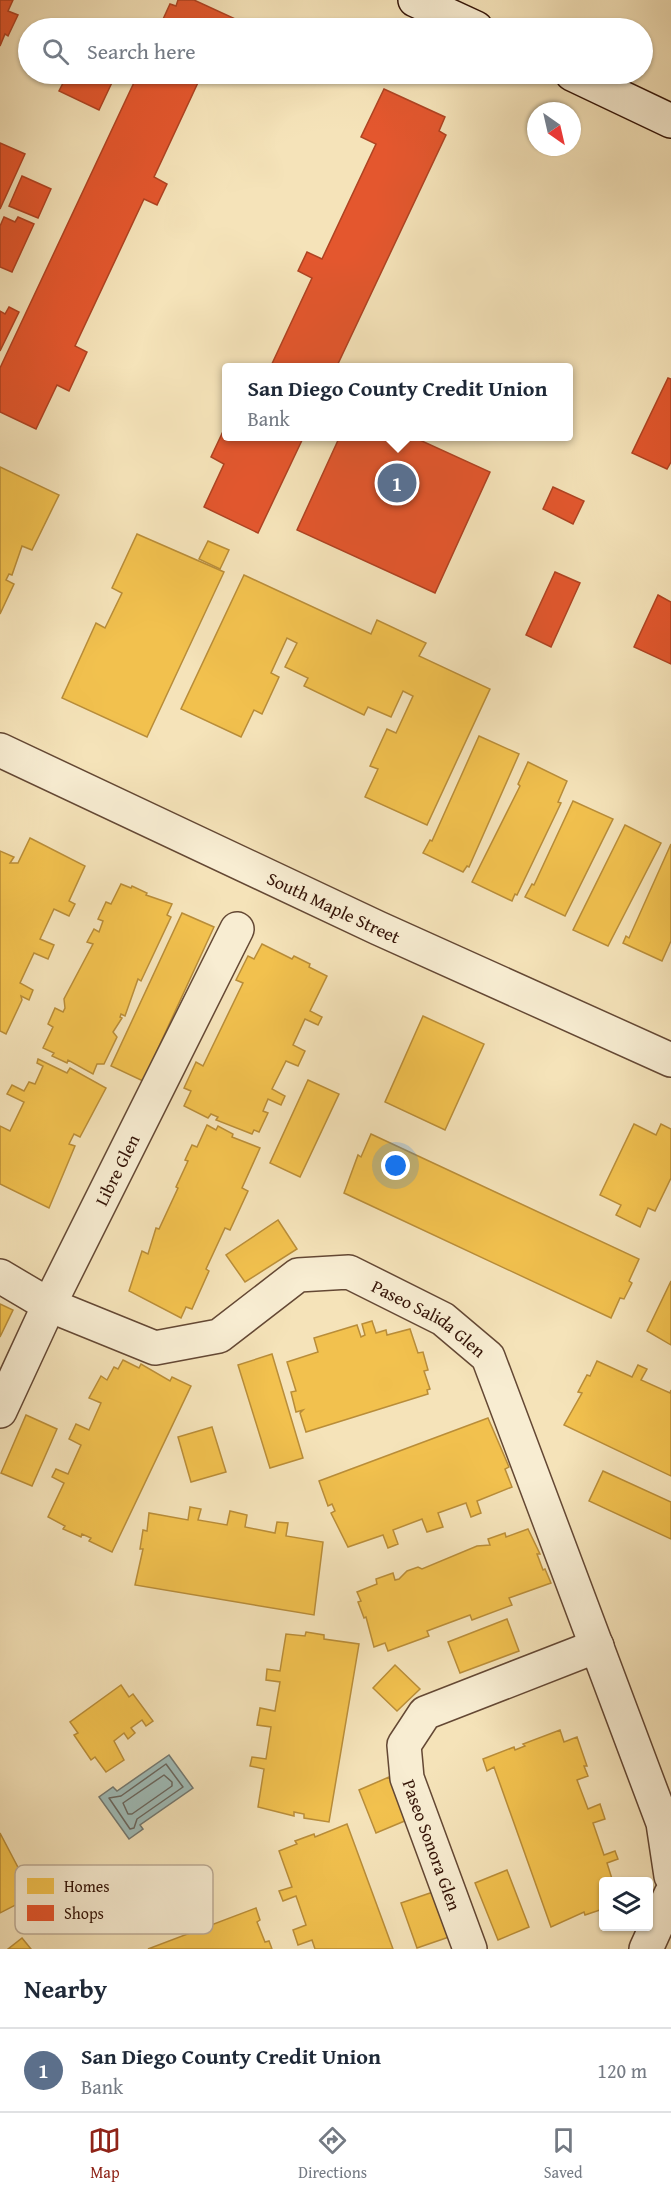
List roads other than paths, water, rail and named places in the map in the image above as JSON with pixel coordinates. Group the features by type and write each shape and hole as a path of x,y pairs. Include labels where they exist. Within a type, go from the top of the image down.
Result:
{"street":[{"path":"415,0 454,18"},
{"path":"593,84 671,121"},
{"name":"South Maple Street","path":"0,750 378,928 671,1060"},
{"name":"Libre Glen","path":"0,1411 49,1305 237,929"},
{"name":"Paseo Salida Glen","path":"0,1276 49,1305 155,1348 219,1336 298,1275 349,1272 443,1319 488,1358 663,1823 671,1876"},
{"name":"Paseo Sonora Glen","path":"470,1949 406,1778 404,1745 425,1713 597,1646"},
{"path":"646,1949 671,1894"}],"water":[{"path":"169,1755 193,1788 140,1825 143,1829 129,1839 99,1797 113,1787 117,1791"}],"place":[{"name":"San Diego County Credit Union","path":"397,483"}]}
